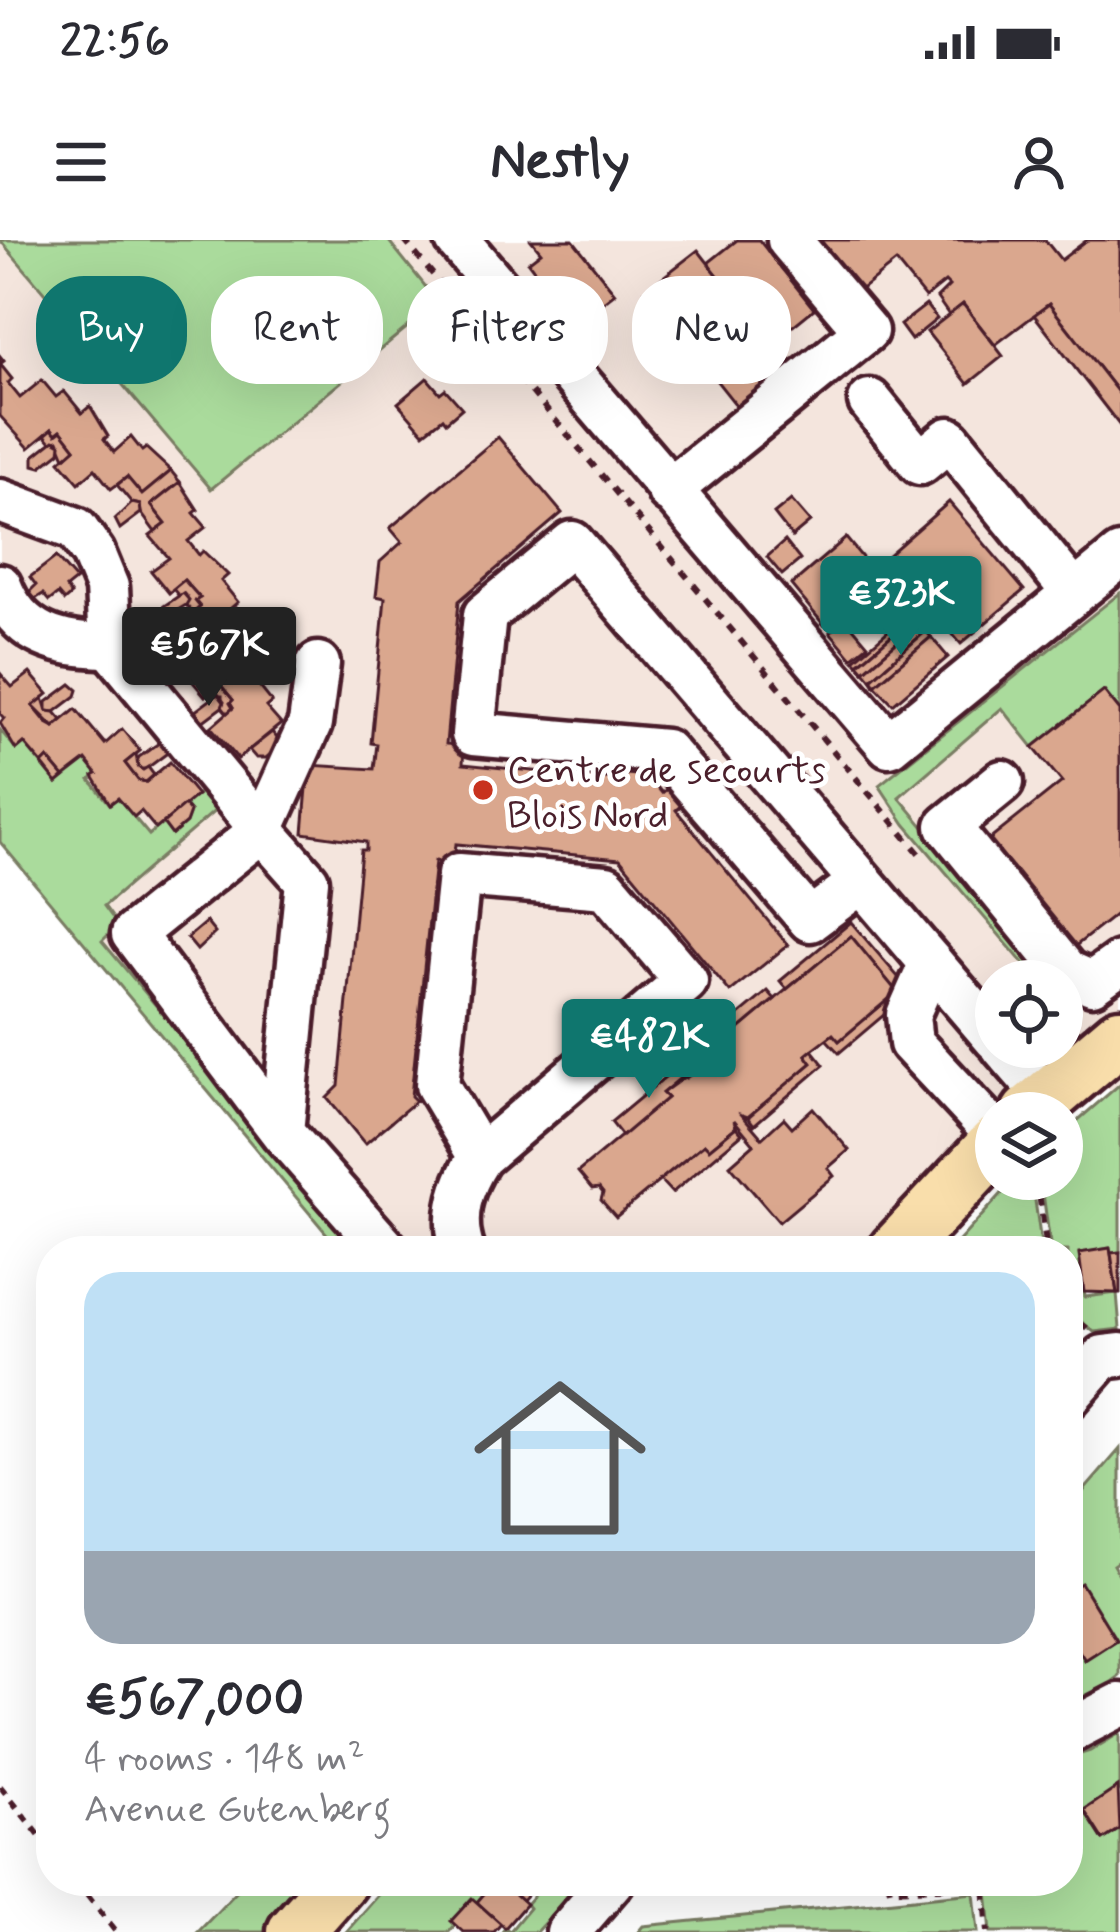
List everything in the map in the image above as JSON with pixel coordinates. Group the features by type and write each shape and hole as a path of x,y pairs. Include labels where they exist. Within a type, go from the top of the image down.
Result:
{"main road":[{"path":"1053,1092 1120,1036"},
{"path":"910,1236 975,1166"},
{"path":"295,1932 327,1896"}],"street":[{"path":"457,240 889,745 1120,556"},
{"path":"669,490 866,331 788,240"},
{"path":"870,401 920,463 949,439 1074,592"},
{"path":"0,501 76,529 93,553 107,587 110,646 308,881 277,1126"},
{"path":"861,882 810,920 665,751 473,734 485,615 572,543 975,1014"},
{"path":"0,586 9,610 40,634 74,646 110,646"},
{"path":"318,664 310,724 262,830 133,934 277,1126 374,1236"},
{"path":"1002,782 948,826 1067,972 1093,982 1120,963"},
{"path":"461,1236 463,1184 480,1157 686,981 607,887 459,874 437,1085 480,1157"},
{"path":"931,963 908,1015 911,1043 975,1112"},
{"path":"1083,1380 1103,1357 1120,1355"},
{"path":"1083,1724 1120,1705"},
{"path":"568,1932 599,1896"}],"path":[{"path":"404,240 919,852"},
{"path":"1040,1200 1045,1236"},
{"path":"0,1786 36,1831"},
{"path":"88,1896 116,1932"},
{"path":"985,1896 988,1932"}],"shaded area":[{"path":"0,240 1120,240 1120,1098 1102,1084 1073,1092 975,1092 975,1146 918,1236 328,1236 0,842"}],"green space":[{"path":"0,240 388,240 417,276 407,276 407,328 383,347 383,276 211,276 211,384 338,384 211,489 122,384 187,384 187,276 36,276 36,282"},
{"path":"1120,593 1120,711 1104,691 1033,747 1002,708 899,797 1034,960 1020,960 905,824 879,785"},
{"path":"0,730 16,749 24,743 57,783 86,760 97,774 90,780 109,803 118,798 149,835 163,823 172,835 186,823 190,812 184,805 210,784 224,803 104,906 118,925 102,941 348,1236 328,1236 0,842"},
{"path":"1120,1084 1120,1252 1111,1253 1109,1248 1083,1253 1083,1236 1049,1236 1044,1200 1083,1200 1083,1116"},
{"path":"996,1200 1035,1200 1040,1236 964,1236"},
{"path":"1083,1283 1085,1297 1117,1293 1120,1329 1094,1332 1083,1323"},
{"path":"1120,1449 1120,1560 1113,1565 1120,1577 1120,1676 1083,1702 1083,1657 1085,1660 1116,1640 1083,1586 1083,1492"},
{"path":"1120,1733 1120,1790 1084,1810 1103,1840 1120,1829 1120,1932 991,1932 987,1896 1083,1896 1083,1753"},
{"path":"233,1896 299,1896 267,1932 198,1932"},
{"path":"378,1896 482,1896 477,1902 471,1899 452,1921 455,1925 449,1932 346,1932"},
{"path":"533,1896 568,1896 536,1932 502,1932 510,1931 529,1908 526,1904"},
{"path":"974,1896 978,1932 638,1932 643,1926"}],"building":[{"path":"531,240 573,240 602,276 539,276 528,262 541,252"},
{"path":"737,240 759,240 788,276 718,276 708,263"},
{"path":"812,240 1045,240 1061,260 1087,240 1120,240 1120,395 1049,304 995,345 963,304 949,315 937,298 949,286 945,282 925,298 896,262 854,295"},
{"path":"698,250 718,276 664,276"},
{"path":"791,280 814,309 791,328"},
{"path":"963,304 1003,356 968,384 927,332"},
{"path":"1049,304 1120,395 1120,426 1034,315"},
{"path":"926,305 937,319 911,340 900,325"},
{"path":"0,364 20,398 37,384 45,384 56,397 64,391 82,413 90,406 114,452 131,437 171,471 142,495 127,477 111,489 95,469 79,483 60,461 75,448 61,430 56,434 52,429 29,448 0,416"},
{"path":"420,384 432,384 440,393 445,389 462,408 424,433 398,403"},
{"path":"719,384 770,384 739,409"},
{"path":"52,429 56,434 61,430 75,448 65,457 58,440 51,442 45,435"},
{"name":"Centre de secourts Blois Nord","path":"498,437 562,513 459,601 446,744 464,746 463,764 624,780 626,774 648,776 662,793 670,786 684,803 676,810 788,945 730,992 620,859 456,844 454,862 435,861 411,1096 416,1101 365,1144 327,1098 339,1086 361,850 366,850 366,842 303,833 309,765 374,769 377,744 371,743 385,598 376,596 380,562 402,542 390,528"},
{"path":"54,440 61,444 60,452 41,467 34,465 34,456"},
{"path":"171,471 180,482 151,505 166,524 155,532 140,505 132,503 117,485 127,477 142,495"},
{"path":"180,482 206,527 188,541 228,575 221,581 238,602 231,608 246,626 224,643 264,676 256,682 272,702 266,707 281,724 238,759 211,727 233,708 233,700 219,683 205,696 187,675 205,660 177,626 200,607 195,601 200,598 184,580 169,593 151,571 169,558 150,536 166,524 151,505"},
{"path":"791,500 810,522 792,537 774,514"},
{"path":"949,502 1024,590 961,644 886,557"},
{"path":"132,503 140,505 141,513 120,529 115,519"},
{"path":"846,538 879,578 824,625 791,585"},
{"path":"785,541 800,560 782,575 767,557"},
{"path":"56,557 76,580 66,588 71,595 64,601 58,594 49,601 43,594 35,599 29,592 36,585 30,577"},
{"path":"184,580 200,598 195,601 200,607 193,613 186,605 187,597 173,589"},
{"path":"183,593 189,600 186,605 163,619 161,608"},
{"path":"910,612 914,616 858,664 854,660"},
{"path":"914,616 919,623 864,671 858,664"},
{"path":"846,619 868,645 852,658 830,632"},
{"path":"919,623 926,631 871,679 864,671"},
{"path":"926,631 931,637 875,685 871,679"},
{"path":"931,637 948,657 893,704 875,685"},
{"path":"0,673 12,687 30,673 48,694 33,706 54,727 76,709 105,744 122,729 140,751 125,763 138,780 146,782 170,762 197,795 156,829 141,811 134,817 118,798 110,804 86,760 64,777 48,758 42,764 24,743 16,750 0,723 4,718 0,714"},
{"path":"219,683 233,700 227,713 222,696 209,691"},
{"path":"71,684 78,690 76,696 55,712 47,711 47,702"},
{"path":"1104,691 1120,711 1120,911 1073,948 989,840 1062,782 1033,747"},
{"path":"218,694 222,707 202,722 194,719 194,712"},
{"path":"43,698 47,711 62,720 54,727 33,706"},
{"path":"272,732 282,744 266,758 256,758 249,750"},
{"path":"162,741 168,747 166,754 140,769 139,757"},
{"path":"136,754 138,767 148,767 154,775 146,782 138,780 125,763"},
{"path":"48,758 64,777 57,783 42,764"},
{"path":"184,805 190,812 186,823 172,835 163,823"},
{"path":"206,922 215,933 197,950 187,938"},
{"path":"851,922 911,992 839,1053 826,1039 833,1034 839,1041 897,992 851,936 787,989 780,981"},
{"path":"851,936 897,992 839,1041 833,1034 812,1050 806,1055 812,1063 748,1117 742,1115 762,1138 784,1118 792,1127 813,1108 849,1150 828,1168 834,1176 779,1222 730,1165 754,1144 734,1120 736,1127 709,1149 704,1144 616,1217 601,1200 599,1188 592,1189 578,1172 667,1098 662,1093 712,1057 709,1054"},
{"path":"768,991 775,999 709,1054 712,1057 704,1064 695,1052"},
{"path":"812,1050 824,1065 754,1125 748,1117 812,1063 806,1055"},
{"path":"683,1062 693,1073 662,1093 667,1098 622,1136 611,1122"},
{"path":"736,1127 742,1134 672,1193 660,1180 704,1144 709,1149"},
{"path":"1110,1248 1117,1293 1084,1292 1083,1252"},
{"path":"1120,1252 1120,1293 1117,1293 1111,1253"},
{"path":"1083,1586 1116,1640 1085,1660 1083,1657"},
{"path":"1118,1787 1120,1829 1103,1840 1084,1810"},
{"path":"482,1896 517,1896 526,1904 505,1928 477,1902"},
{"path":"472,1898 501,1924 494,1932 463,1932 451,1921"}],"place":[{"name":"Centre de secourts Blois Nord","path":"483,790"}]}
